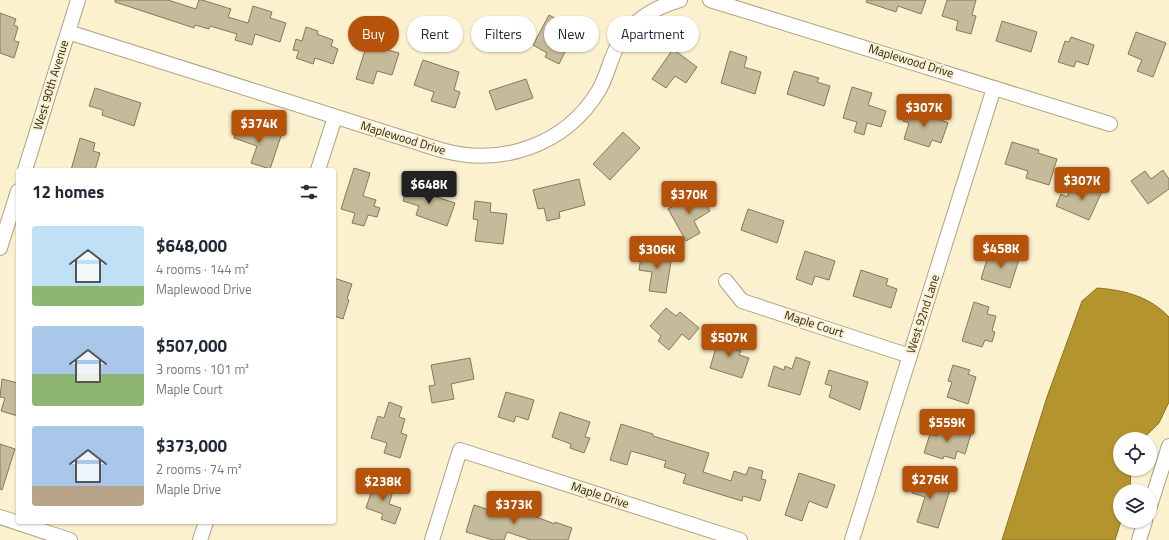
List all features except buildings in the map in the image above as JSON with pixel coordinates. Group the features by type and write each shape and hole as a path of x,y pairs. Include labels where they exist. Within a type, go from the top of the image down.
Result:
{"street":[{"name":"West 90th Avenue","path":"26,168 78,0"},
{"name":"Maplewood Drive","path":"68,32 441,150 466,156 492,156 524,150 567,128 585,109 600,88 620,42 635,23 657,8 680,0"},
{"name":"Maplewood Drive","path":"710,0 1110,124"},
{"name":"West 92nd Lane","path":"852,540 994,88"},
{"path":"319,168 335,117"},
{"path":"0,248 16,197"},
{"name":"Maple Court","path":"726,281 742,301 910,356"},
{"path":"1157,492 1164,479 1169,446"},
{"name":"Maple Drive","path":"432,540 460,450 740,540"},
{"path":"0,517 16,522"},
{"path":"21,524 70,540"},
{"path":"200,540 205,524"},
{"path":"1139,540 1143,528"}],"shaded area":[{"path":"1097,288 1117,291 1136,296 1154,304 1169,317 1169,402 1159,423 1150,432 1113,432 1113,476 1131,476 1130,484 1113,484 1113,528 1119,528 1115,540 1002,540 1047,397 1082,301"}]}
